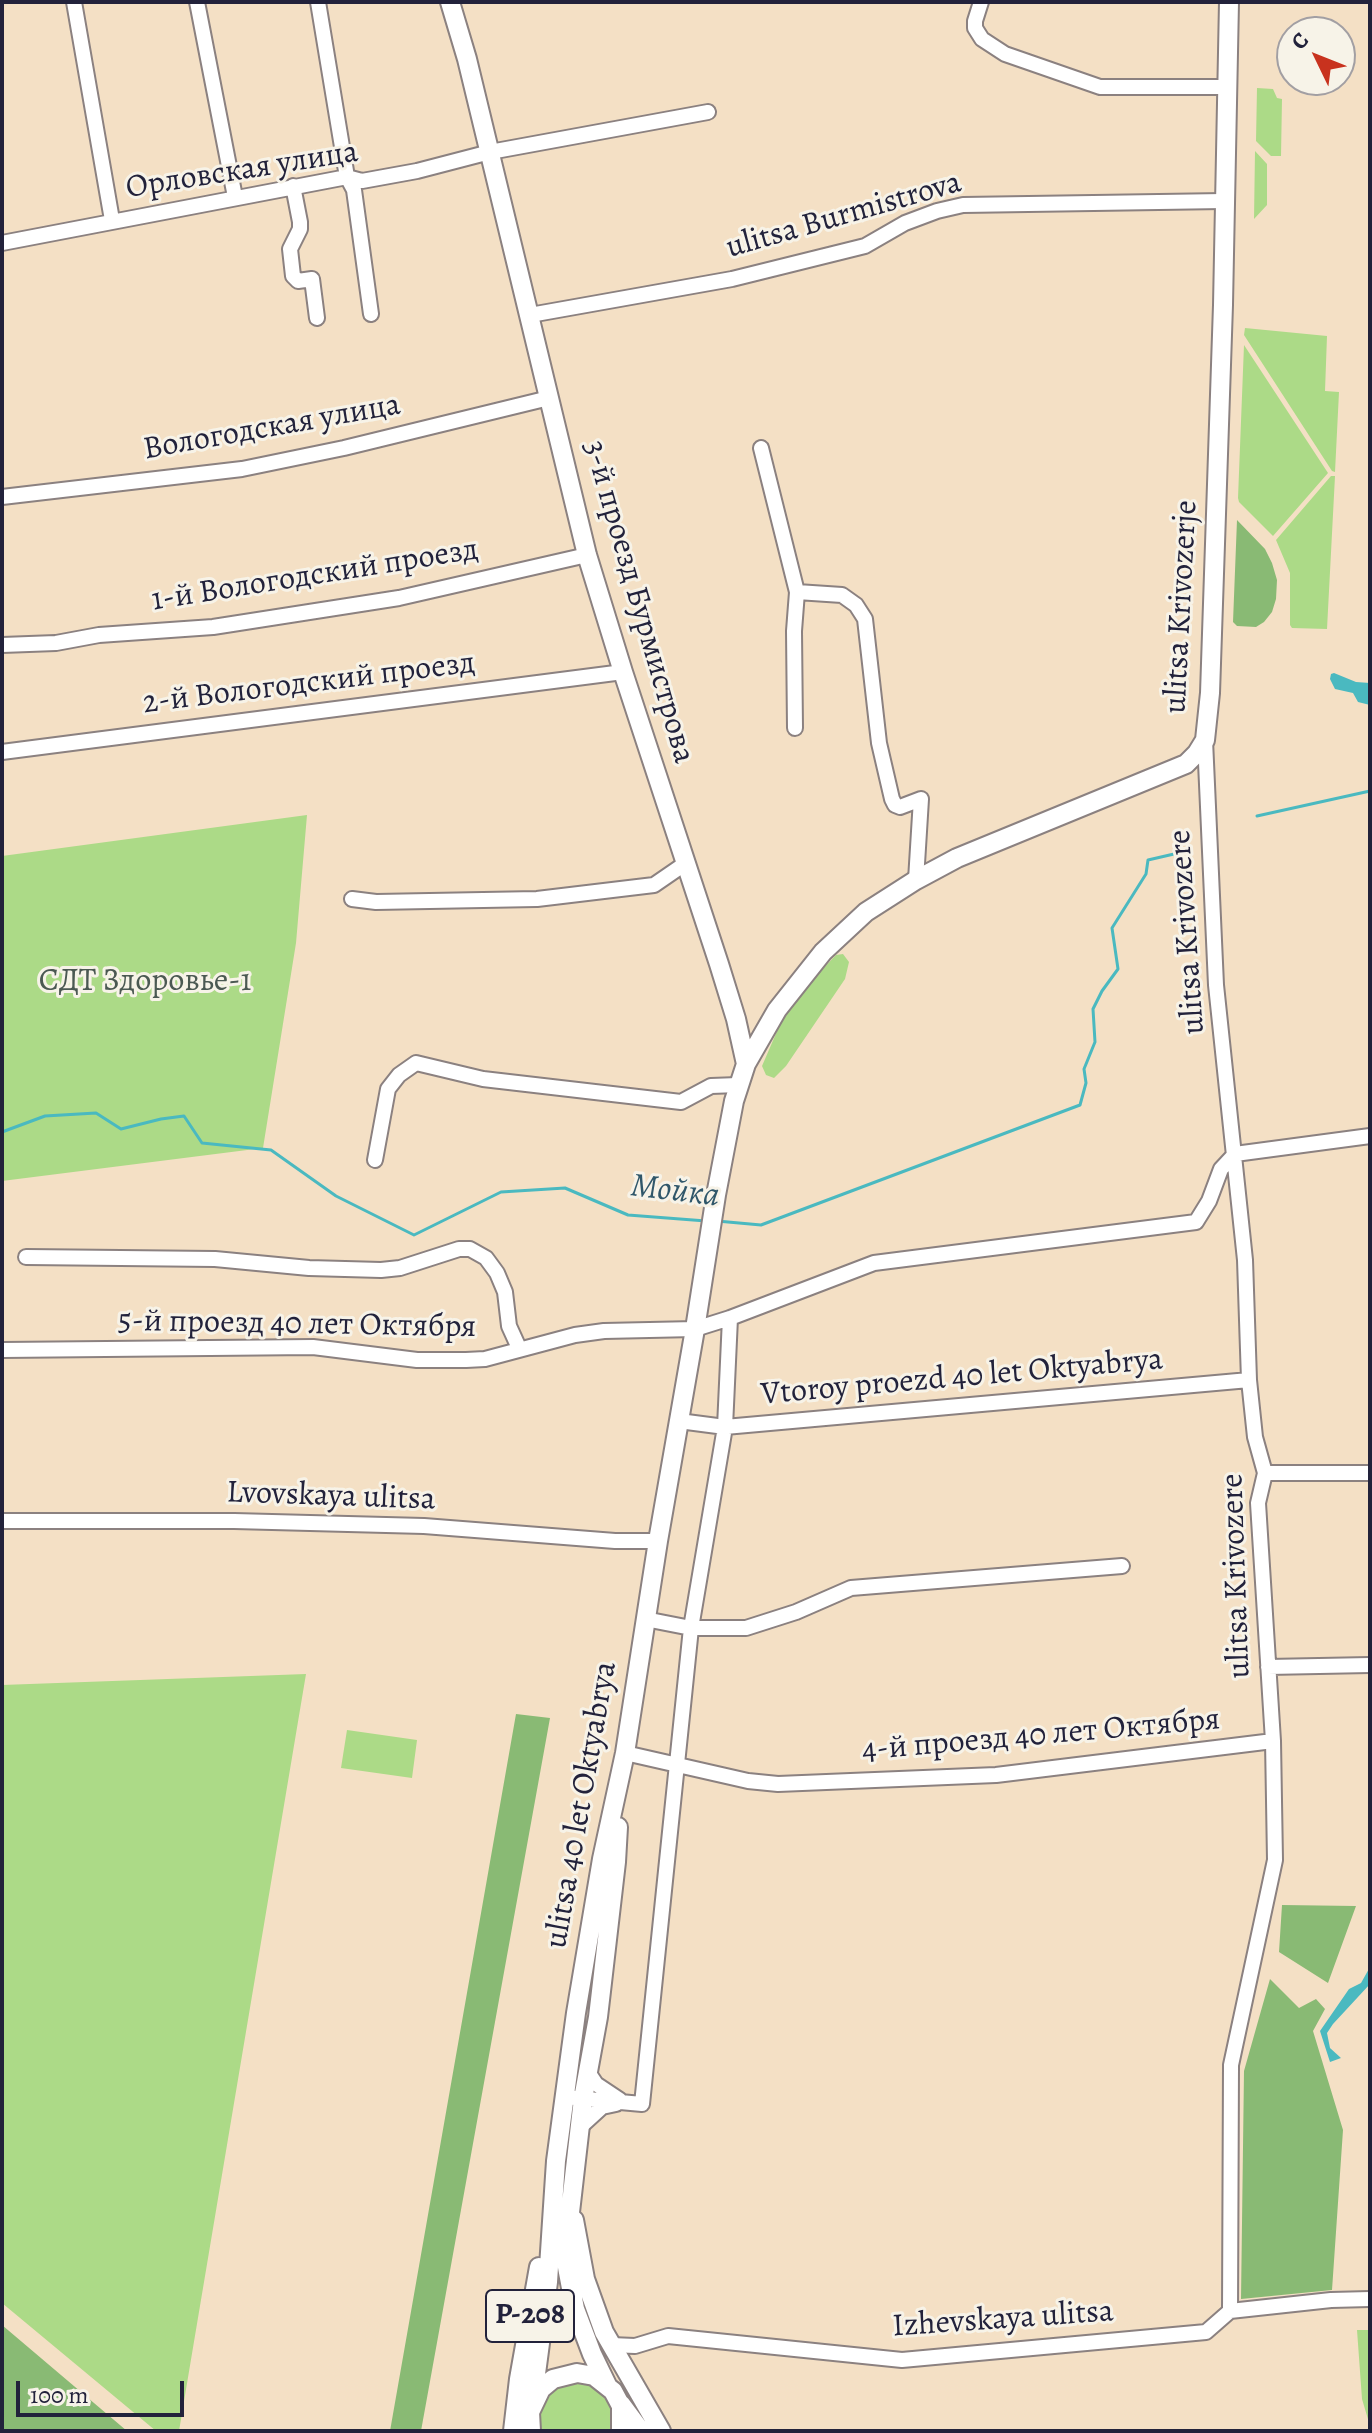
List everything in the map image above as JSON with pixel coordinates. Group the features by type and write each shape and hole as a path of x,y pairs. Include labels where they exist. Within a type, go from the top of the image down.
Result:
{"main road":[{"name":"3-й проезд Бурмистрова","path":"450,2 467,59 587,555 736,1019 746,1064"},
{"name":"ulitsa Krivozerje","path":"695,1329 716,1195 738,1085 746,1064 777,1010 823,952 866,912 916,880 957,858 1186,764 1205,740 1211,663 1229,2"},
{"name":"ulitsa 40 let Oktyabrya","path":"562,2202 556,2161 574,2098 602,1859 625,1753 695,1329"},
{"path":"530,2421 548,2282 579,2128 574,2098 588,2072 598,2017 616,1862 619,1784"},
{"path":"562,2202 591,2301 653,2430"},
{"path":"562,2202 571,2290 581,2328 622,2414 621,2431"},
{"name":"Р-208","path":"513,2431 543,2243 562,2202"},
{"path":"530,2421 547,2383 569,2373 594,2376 653,2430"}],"street":[{"path":"74,2 112,220"},
{"path":"197,2 235,197"},
{"path":"318,2 347,177 354,190 371,314"},
{"path":"981,2 975,28 982,39 1005,54 1100,87 1228,87"},
{"name":"Орловская улица","path":"2,243 293,186 347,177 362,181 417,171 490,152 708,112"},
{"path":"293,186 300,229 290,249 293,276 298,281 312,279 317,318"},
{"name":"ulitsa Burmistrova","path":"530,315 732,279 865,246 905,223 963,205 1224,201"},
{"name":"Вологодская улица","path":"2,497 242,469 344,448 549,398"},
{"path":"761,448 797,592 794,631 795,728"},
{"name":"1-й Вологодский проезд","path":"2,645 56,643 99,635 213,627 399,598 587,555"},
{"path":"797,592 842,595 856,605 865,619 879,743 892,799 900,807 921,799 916,880"},
{"name":"2-й Вологодский проезд","path":"2,752 623,672"},
{"name":"ulitsa Krivozere","path":"1205,740 1216,985 1245,1260 1249,1380 1255,1437 1265,1473 1258,1503 1273,1741 1275,1860 1231,2065 1230,2311"},
{"path":"352,899 376,902 537,899 654,885 686,863"},
{"path":"375,1160 388,1089 399,1075 416,1063 483,1079 681,1102 711,1086 738,1085"},
{"path":"1235,1154 1370,1136"},
{"name":"5-й проезд 40 лет Октября","path":"2,1350 313,1347 425,1361 485,1359 519,1348 604,1331 695,1329 874,1263 1196,1222 1209,1201 1221,1169 1235,1154"},
{"path":"26,1257 215,1259 309,1268 381,1270 400,1268 464,1248 486,1258 497,1273 505,1292 509,1326 519,1348"},
{"path":"574,2098 642,2104 691,1628 725,1427 730,1318"},
{"name":"Vtoroy proezd 40 let Oktyabrya","path":"679,1421 725,1427 1249,1380"},
{"path":"1265,1473 1370,1473"},
{"name":"Lvovskaya ulitsa","path":"2,1521 234,1521 424,1526 615,1541 658,1541"},
{"path":"645,1619 691,1628 746,1628 796,1612 851,1588 1122,1566"},
{"path":"1268,1667 1370,1665"},
{"name":"4-й проезд 40 лет Октября","path":"625,1753 748,1781 793,1784 996,1775 1273,1741"},
{"path":"588,2072 596,2084 624,2102"},
{"path":"579,2128 602,2107 624,2102"},
{"name":"Izhevskaya ulitsa","path":"611,2345 635,2346 668,2336 902,2360 1206,2332 1230,2311 1370,2299"},
{"path":"613,2391 620,2362 635,2346"}],"green space":[{"path":"1257,88 1273,89 1277,98 1282,99 1281,156 1271,156 1256,141"},
{"path":"1255,151 1267,164 1267,205 1254,219"},
{"path":"1245,328 1327,336 1325,391 1339,392 1335,472 1244,335"},
{"path":"1244,345 1328,473 1273,536 1238,498"},
{"path":"1331,476 1335,476 1327,629 1292,628 1290,573 1276,540"},
{"path":"1237,520 1265,549 1277,580 1272,612 1256,627 1237,626 1233,622"},
{"name":"СДТ Здоровье-1","path":"307,815 296,943 263,1148 2,1181 2,856"},
{"path":"843,954 849,962 845,979 786,1066 774,1078 766,1075 762,1066 794,999 836,955"},
{"path":"306,1674 179,2431 156,2431 2,2303 2,1685"},
{"path":"516,1714 550,1718 421,2431 390,2431"},
{"path":"347,1730 417,1740 412,1778 341,1768"},
{"path":"1282,1905 1356,1906 1328,1983 1279,1952"},
{"path":"1270,1979 1299,2008 1316,1999 1325,2009 1313,2031 1343,2130 1332,2290 1241,2299 1244,2071"},
{"path":"2,2325 127,2431 2,2431"},
{"path":"1357,2330 1370,2330 1370,2426 1362,2399"},
{"path":"584,2381 603,2391 614,2408 613,2431 539,2431 537,2420 542,2400 557,2385"}],"water":[{"path":"1334,673 1356,682 1370,683 1370,705 1358,702 1353,693 1335,689 1330,679"},
{"path":"1370,1967 1370,1984 1327,2033 1330,2048 1341,2058 1330,2062 1320,2031 1349,1989 1361,1983"}],"waterway":[{"name":"Мойка","path":"1257,816 1370,791"},
{"name":"Мойка","path":"717,1221 761,1225 1080,1105 1086,1083 1084,1069 1095,1042 1093,1009 1118,969 1112,928 1146,874 1148,860 1187,851"},
{"name":"Мойка","path":"2,1132 45,1116 96,1113 121,1129 184,1116 202,1143 271,1150 336,1196 414,1235 501,1192 565,1188 628,1215 706,1221"}]}
